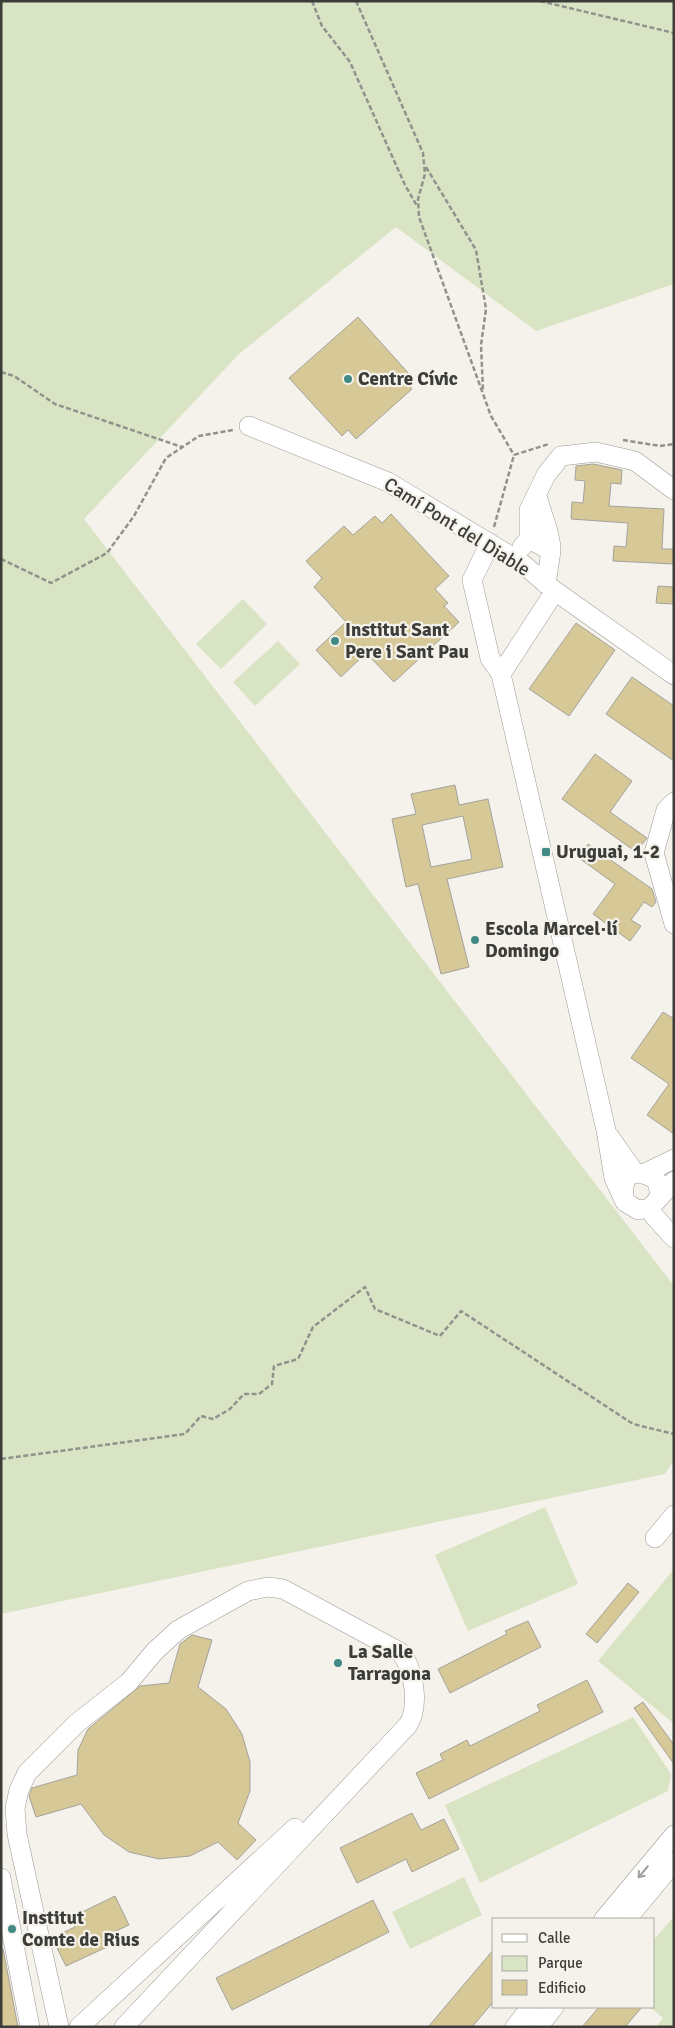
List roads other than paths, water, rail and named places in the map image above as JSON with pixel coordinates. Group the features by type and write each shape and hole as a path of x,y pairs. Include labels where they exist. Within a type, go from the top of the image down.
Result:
{"street":[{"name":"Camí Pont del Diable","path":"249,426 388,482 519,561 550,588 674,675"},
{"path":"519,561 521,547 529,539 529,510 546,475 561,456 596,452 635,461 674,490"},
{"path":"501,674 550,588 551,539 537,496"},
{"path":"529,539 551,551"},
{"path":"490,543 472,580 490,658 501,674 606,1130 614,1178 625,1202 638,1210 655,1202 674,1181"},
{"path":"674,802 666,810 654,854 674,924"},
{"path":"606,1130 640,1173 657,1181 654,1216 674,1238"},
{"path":"625,1202 622,1188 627,1178 674,1159"},
{"path":"655,1538 674,1515"},
{"path":"59,2027 17,1834 15,1808 19,1790 28,1773 52,1748 77,1723 128,1682 155,1651 178,1630 248,1591 268,1587 283,1589 400,1652 407,1660 413,1689 414,1707 412,1718 408,1725 124,2027"},
{"path":"79,2027 408,1725"},
{"path":"605,1918 674,1835"},
{"path":"628,1918 674,1862"},
{"path":"1,1878 30,2027"},
{"path":"515,2027 530,2008"},
{"path":"538,2027 553,2008"}],"place":[{"name":"Centre Cívic","path":"348,379"},
{"name":"Institut Sant Pere i Sant Pau","path":"335,641"},
{"name":"Uruguai, 1-2","path":"546,852"},
{"name":"Escola Marcel·lí Domingo","path":"475,940"},
{"name":"La Salle Tarragona","path":"338,1663"},
{"name":"Institut Comte de Rius","path":"12,1929"}]}
